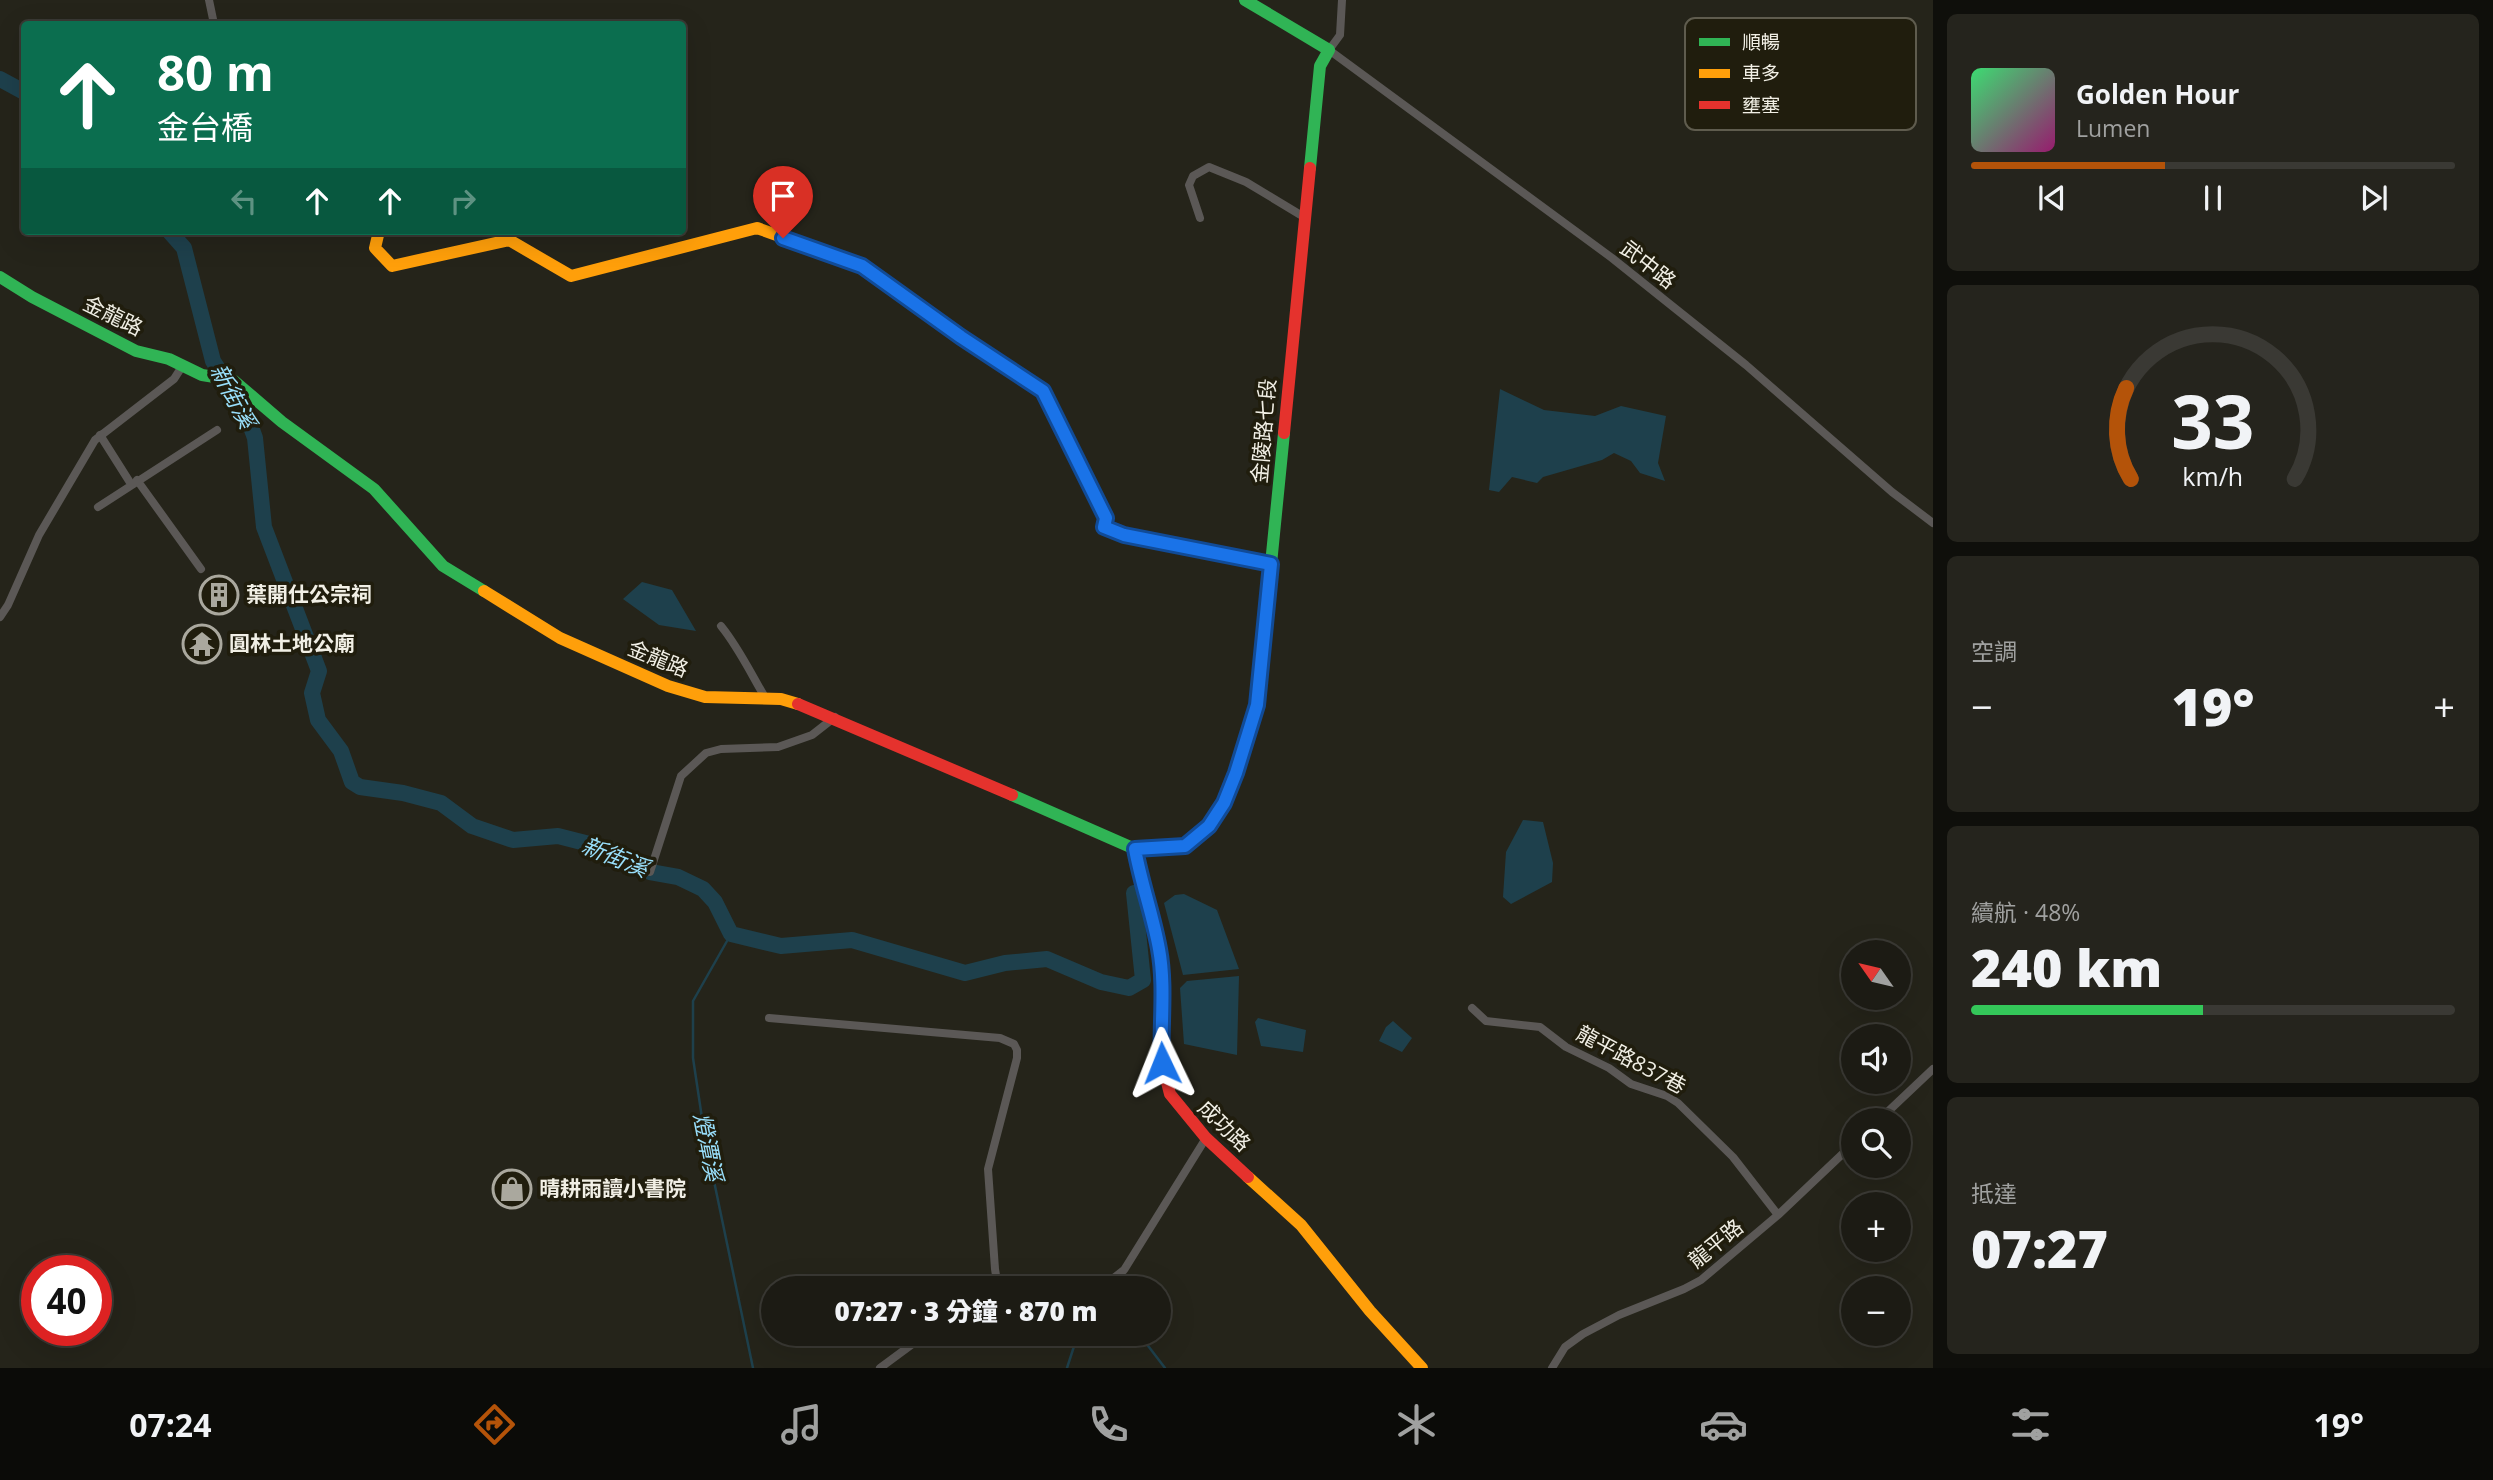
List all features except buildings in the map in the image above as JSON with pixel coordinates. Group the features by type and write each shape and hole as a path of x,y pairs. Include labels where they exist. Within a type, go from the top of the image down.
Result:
{"street":[{"path":"209,0 213,21"},
{"path":"1245,0 1329,50 1340,35 1342,0"},
{"name":"金陵路七段","path":"1135,849 1185,846 1209,826 1224,803 1236,773 1257,705 1320,66 1329,50"},
{"name":"武中路","path":"1329,50 1612,258 1746,365 1892,492 1933,523"},
{"path":"1200,218 1189,185 1193,176 1209,167 1246,182 1304,217"},
{"path":"378,235 375,248 392,266 509,240 571,276 757,228 862,266 961,337 1043,391 1106,518 1104,527 1124,535 1271,564"},
{"name":"金龍路","path":"0,277 32,297 136,351 183,365 202,374 233,380 282,422 374,489 443,566 560,638 643,676 692,694 705,697 781,699 835,717 1135,849"},
{"path":"0,617 39,535 69,481 100,435 174,379 183,365"},
{"path":"98,507 217,430"},
{"path":"100,435 201,569"},
{"path":"721,626 737,646 746,667 766,699"},
{"path":"650,872 681,775 706,753 720,749 778,747 812,735 835,717"},
{"name":"成功路","path":"1135,849 1159,948 1162,987 1161,1042 1165,1080 1170,1094 1206,1138 1301,1225 1370,1311 1422,1368"},
{"name":"龍平路837巷","path":"1472,1008 1486,1021 1540,1027 1566,1047 1609,1069 1631,1084 1678,1102 1733,1157 1778,1215"},
{"path":"769,1018 1000,1038 1014,1044 1017,1058 988,1169 996,1276"},
{"path":"1892,1108 1933,1069"},
{"path":"1116,1276 1124,1270 1206,1138"},
{"name":"龍平路","path":"1552,1368 1565,1347 1583,1334 1619,1315 1701,1280 1778,1215 1841,1155"},
{"path":"880,1368 910,1346"}],"water":[{"path":"1500,389 1544,410 1595,416 1621,406 1666,416 1658,463 1665,481 1640,473 1631,461 1614,453 1602,460 1543,477 1537,483 1512,477 1499,492 1489,490"},
{"path":"642,582 672,590 696,631 659,625 623,599"},
{"path":"1523,820 1543,822 1553,863 1552,882 1511,904 1503,897 1506,852"},
{"path":"1184,894 1217,910 1239,969 1183,975 1164,903 1175,895"},
{"path":"1239,976 1237,1055 1184,1044 1180,988 1187,981"},
{"path":"1258,1018 1306,1030 1303,1052 1261,1046 1255,1022"},
{"path":"1393,1021 1412,1038 1402,1052 1379,1041 1386,1027"}],"waterway":[{"name":"新街溪","path":"0,79 21,90"},
{"name":"新街溪","path":"173,235 184,248 213,361 246,413 255,438 264,527 319,671 312,693 318,720 341,751 352,782 360,787 403,793 441,803 472,826 513,840 558,836 609,849 650,872 678,877 703,889 715,902 731,934 781,946 852,940 965,973 1005,963 1047,959 1101,982 1129,988 1143,980 1134,893"},
{"name":"燈潭溪","path":"731,934 693,1001 693,1058 705,1138 753,1368"},
{"path":"1067,1368 1074,1346"},
{"path":"1148,1346 1165,1368"}],"traffic: fast":[{"path":"1245,0 1329,50 1320,66 1310,168"},
{"path":"830,254 862,266 961,337 1043,391 1106,518 1104,527 1123,535 1271,564"},
{"path":"0,277 32,297 136,351 169,359 202,375 233,380 282,422 374,489 443,566 484,591"},
{"path":"1012,795 1135,849 1184,846 1198,838 1211,824 1232,785 1257,705 1284,433"}],"traffic: slow":[{"path":"378,235 375,248 392,266 509,240 571,276 757,228 830,254"},
{"path":"484,591 560,638 668,686 705,697 781,699 798,704"},
{"path":"1248,1177 1301,1225 1370,1311 1422,1368"}],"traffic: jam":[{"path":"1284,433 1310,168"},
{"path":"798,704 1012,795"},
{"path":"1135,849 1159,948 1162,1063 1170,1094 1206,1138 1248,1177"}],"place":[{"name":"葉開仕公宗祠","path":"219,595"},
{"name":"圓林土地公廟","path":"202,644"},
{"name":"晴耕雨讀小書院","path":"512,1189"}],"route":[{"path":"783,238 862,266 961,337 1043,391 1106,518 1104,527 1124,535 1271,564 1257,705 1224,803 1209,826 1185,846 1135,849 1159,948 1162,1063"}]}
